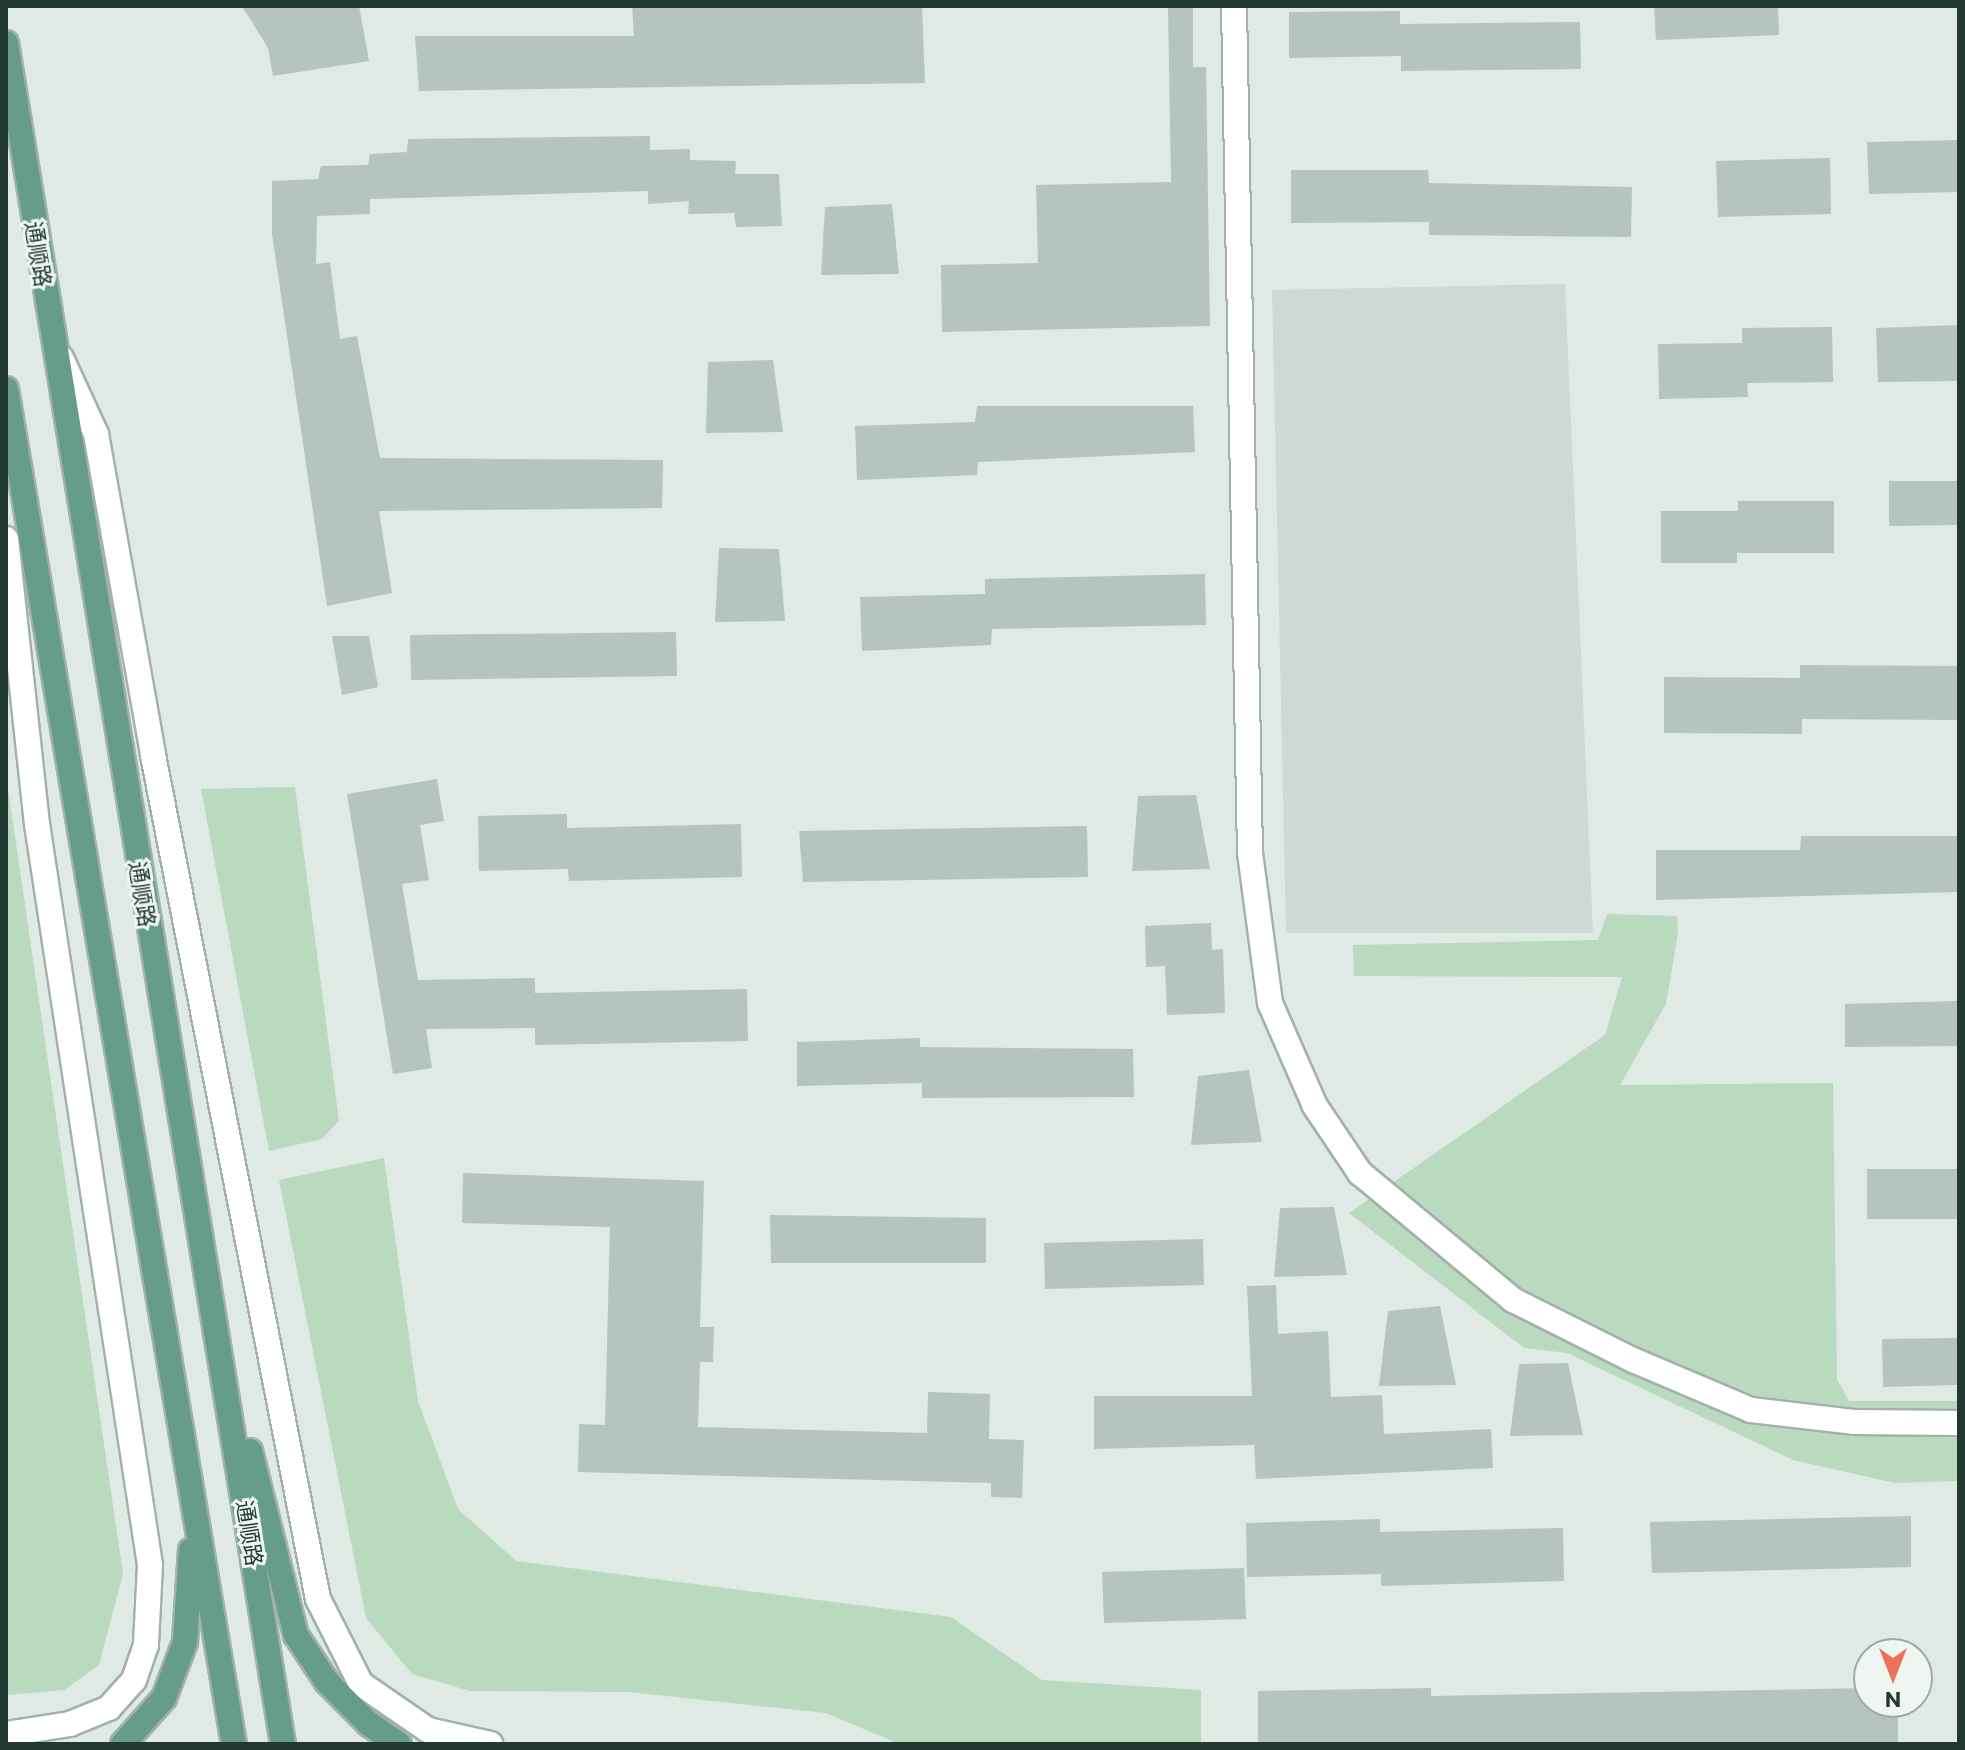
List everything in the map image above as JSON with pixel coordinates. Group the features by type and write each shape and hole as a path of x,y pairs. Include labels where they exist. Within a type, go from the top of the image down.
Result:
{"main road":[{"name":"通顺路","path":"6,43 82,525 283,1744"},
{"path":"6,389 34,534 170,1340 234,1744"},
{"path":"123,1744 164,1698 185,1642 191,1598 170,1340"},
{"path":"218,1345 296,1635 327,1682 369,1724 399,1744"}],"street":[{"path":"1234,6 1251,867 1270,1003 1315,1106 1360,1173 1513,1300 1633,1360 1751,1410 1855,1422 1959,1423"},
{"path":"53,340 96,434 161,802 318,1599 361,1684 428,1730 490,1744"},
{"path":"6,539 37,824 150,1565 146,1645 134,1680 109,1708 56,1727 6,1734"}],"shaded area":[{"path":"1565,284 1593,933 1286,933 1272,290"}],"green space":[{"path":"6,775 123,1574 99,1665 64,1690 6,1695"},
{"path":"295,787 339,1121 322,1139 269,1151 201,789"},
{"path":"1607,914 1677,916 1678,933 1666,1004 1620,1085 1833,1083 1837,1379 1849,1401 1959,1401 1959,1481 1895,1483 1793,1460 1567,1353 1524,1348 1349,1213 1605,1035 1622,977 1354,976 1353,945 1598,940"},
{"path":"384,1158 418,1401 458,1509 516,1561 951,1617 1042,1680 1201,1690 1201,1744 899,1744 826,1713 629,1692 470,1691 412,1674 366,1618 279,1180"}],"building":[{"path":"242,6 359,6 369,61 273,76 268,48"},
{"path":"632,6 922,6 925,83 419,91 415,36 634,36"},
{"path":"1168,6 1193,6 1193,67 1206,67 1210,326 942,332 941,265 1038,263 1036,185 1171,182"},
{"path":"1654,6 1778,6 1779,35 1656,40"},
{"path":"1400,11 1400,24 1580,22 1581,69 1401,71 1401,56 1289,58 1289,12"},
{"path":"650,136 650,150 690,149 690,160 736,161 735,174 779,174 782,226 736,227 734,213 688,214 689,201 648,204 648,191 370,199 370,214 317,216 316,264 330,262 340,339 357,336 380,458 663,460 662,508 379,511 392,593 327,606 272,234 272,181 318,179 321,166 368,165 370,154 407,152 408,139"},
{"path":"1959,140 1959,192 1869,194 1867,142"},
{"path":"1830,158 1831,214 1718,217 1716,161"},
{"path":"1291,170 1428,170 1429,183 1632,187 1631,237 1429,235 1429,222 1291,223"},
{"path":"892,204 899,274 821,275 825,207"},
{"path":"1959,325 1959,381 1878,382 1876,328"},
{"path":"1832,327 1833,382 1747,383 1748,397 1659,399 1658,344 1742,343 1742,328"},
{"path":"773,360 783,432 706,433 708,362"},
{"path":"977,406 1193,406 1195,452 978,462 977,475 857,480 855,426 975,422"},
{"path":"1889,481 1959,481 1959,525 1889,526"},
{"path":"1738,501 1834,501 1834,553 1737,553 1737,563 1661,563 1661,511 1738,511"},
{"path":"719,548 779,549 785,621 715,622"},
{"path":"1205,574 1206,625 992,629 991,645 862,651 860,597 985,594 985,579"},
{"path":"676,632 677,676 411,680 410,635"},
{"path":"332,636 369,636 378,687 342,695"},
{"path":"1800,665 1959,666 1959,720 1802,719 1802,734 1664,733 1664,677 1800,678"},
{"path":"437,779 444,821 420,825 429,880 402,884 418,980 535,978 535,993 747,989 748,1041 535,1045 535,1028 426,1029 432,1068 393,1074 347,794"},
{"path":"1196,795 1210,869 1132,871 1138,796"},
{"path":"567,814 567,828 741,824 742,877 569,881 568,869 479,871 478,816"},
{"path":"1087,826 1088,877 803,882 799,831"},
{"path":"1801,836 1959,836 1959,892 1656,900 1656,850 1800,850"},
{"path":"1211,923 1212,950 1223,949 1225,1013 1167,1015 1165,966 1146,967 1145,926"},
{"path":"1959,1001 1959,1046 1845,1047 1845,1004"},
{"path":"920,1038 920,1047 1133,1049 1134,1097 922,1098 922,1083 797,1086 797,1042"},
{"path":"1249,1070 1262,1142 1191,1145 1198,1076"},
{"path":"1867,1169 1959,1169 1959,1219 1867,1219"},
{"path":"463,1173 704,1181 700,1327 714,1327 713,1362 700,1362 698,1427 927,1433 928,1392 990,1394 989,1439 1024,1440 1022,1498 991,1497 991,1483 578,1472 579,1424 605,1425 610,1227 462,1223"},
{"path":"1334,1207 1347,1275 1274,1277 1280,1208"},
{"path":"770,1215 986,1218 986,1263 771,1263"},
{"path":"1203,1239 1204,1285 1045,1289 1044,1243"},
{"path":"1276,1285 1278,1334 1328,1331 1331,1397 1382,1395 1384,1434 1491,1429 1493,1468 1256,1479 1254,1445 1094,1449 1094,1396 1252,1396 1247,1286"},
{"path":"1440,1306 1456,1385 1379,1386 1388,1311"},
{"path":"1959,1338 1959,1385 1883,1387 1882,1339"},
{"path":"1568,1363 1583,1435 1510,1436 1519,1364"},
{"path":"1911,1516 1911,1567 1652,1573 1650,1522"},
{"path":"1380,1519 1380,1532 1563,1528 1564,1581 1381,1586 1381,1574 1247,1577 1246,1523"},
{"path":"1244,1568 1246,1619 1104,1623 1102,1572"},
{"path":"1431,1688 1431,1696 1853,1688 1853,1718 1898,1718 1898,1744 1258,1743 1258,1691"}]}
